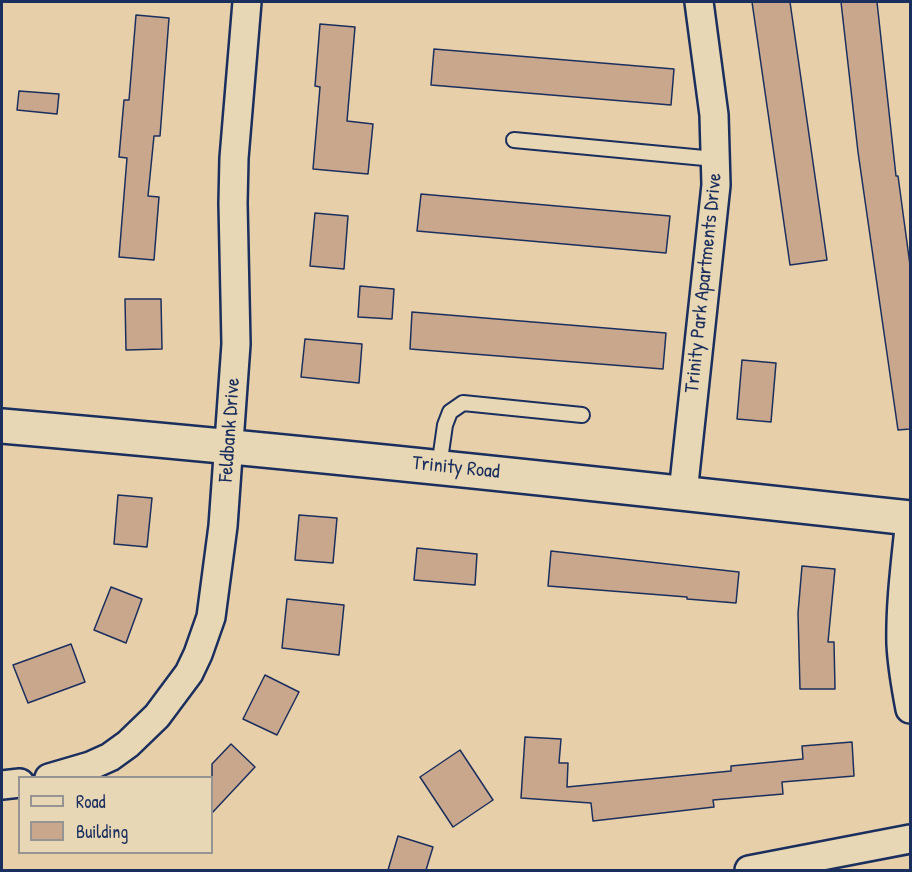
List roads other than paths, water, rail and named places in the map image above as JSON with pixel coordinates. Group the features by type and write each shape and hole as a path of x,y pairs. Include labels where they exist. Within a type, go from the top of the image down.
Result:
{"street":[{"name":"Feldbank Drive","path":"53,776 90,766 110,757 128,744 157,716 189,673 211,617 223,526 236,344 234,158 248,2"},
{"name":"Trinity Park Apartments Drive","path":"683,493 716,185 714,116 699,2"},
{"name":"Trinity Road","path":"2,426 439,467 910,518"},
{"path":"910,518 904,570 901,643 910,709"},
{"path":"2,785 18,783"},
{"path":"749,870 910,839"}],"lane":[{"path":"514,140 715,159"},
{"path":"439,467 445,425 450,412 464,403 582,415"}]}
